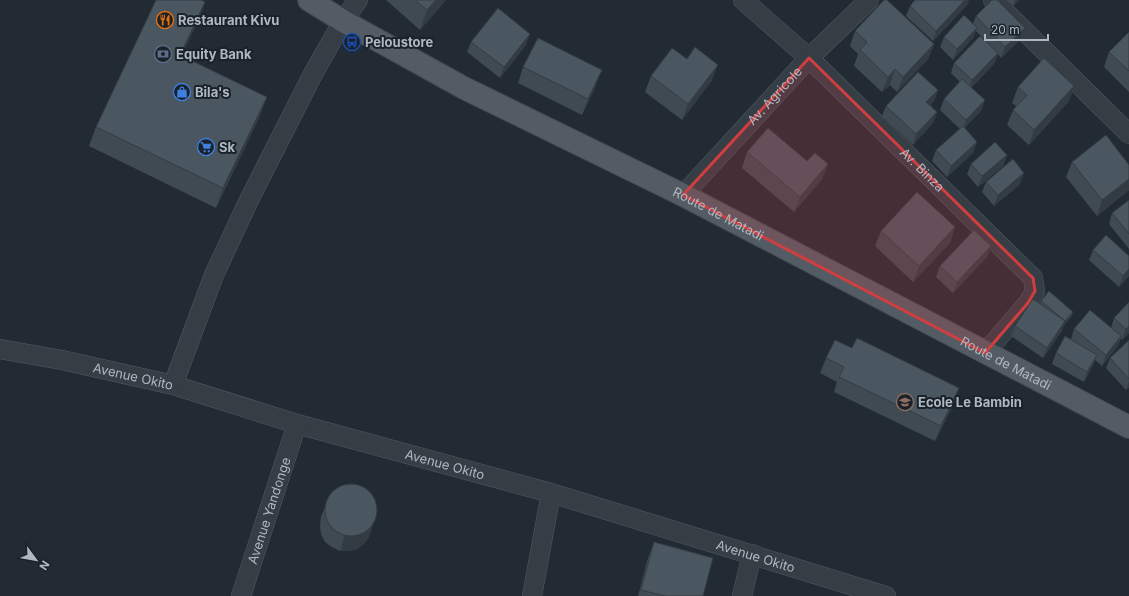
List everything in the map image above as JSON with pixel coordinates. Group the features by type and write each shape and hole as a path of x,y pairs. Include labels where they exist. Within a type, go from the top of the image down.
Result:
{"main road":[{"name":"Route de Matadi","path":"309,0 343,21 464,88 683,195 1129,427"}],"street":[{"path":"173,384 214,275 248,202 314,72 343,21 358,0"},
{"name":"Av. Binza","path":"743,0 809,58 1033,278 1035,291 1028,303 985,352"},
{"name":"Av. Agricole","path":"683,195 809,58 869,0"},
{"path":"993,0 1129,134"},
{"name":"Avenue Okito","path":"0,349 62,360 173,384 297,424 551,493 886,596"},
{"name":"Avenue Yandonge","path":"241,596 297,424"},
{"path":"532,596 551,493"},
{"path":"742,596 752,554"}],"highlighted area":[{"path":"809,58 1033,278 1035,291 1028,303 985,353 683,195"}],"building":[{"path":"156,0 201,0 205,2 180,55 267,97 223,188 96,127"},
{"path":"415,0 436,0 427,10"},
{"path":"884,0 887,0 934,44 903,77 895,69 888,77 860,50 867,42 855,31"},
{"path":"915,0 965,0 936,31 910,6"},
{"path":"992,0 997,0 1025,28 1005,47 976,16"},
{"path":"498,8 530,34 504,67 471,42"},
{"path":"964,15 977,28 957,49 944,37"},
{"path":"1129,32 1129,71 1109,52"},
{"path":"980,36 998,53 972,80 954,63"},
{"path":"538,38 602,70 588,99 523,67"},
{"path":"695,47 718,65 688,104 651,76 672,48 687,59"},
{"path":"1044,58 1074,86 1034,130 1013,110 1027,95 1018,87"},
{"path":"918,72 938,90 926,102 937,112 916,134 886,106"},
{"path":"962,79 985,100 966,120 944,99"},
{"path":"963,126 977,142 951,166 936,150"},
{"path":"768,128 807,161 815,153 828,164 800,197 747,152"},
{"path":"1106,135 1129,165 1129,179 1102,200 1072,162"},
{"path":"995,142 1007,155 982,176 971,164"},
{"path":"1013,159 1024,173 998,195 986,182"},
{"path":"917,192 955,227 919,266 881,231"},
{"path":"1129,200 1129,234 1112,213"},
{"path":"974,230 991,246 957,282 940,266"},
{"path":"1106,235 1129,256 1129,269 1123,276 1093,250"},
{"path":"1049,291 1073,312 1065,321 1041,301"},
{"path":"1033,299 1065,321 1047,348 1015,326"},
{"path":"1129,302 1129,326 1126,329 1114,318"},
{"path":"1090,310 1121,336 1106,355 1074,329"},
{"path":"1065,336 1097,355 1087,372 1056,353"},
{"path":"857,338 959,388 941,426 839,377 844,367 826,358 835,340 852,348"},
{"path":"1129,340 1129,379 1110,358"},
{"path":"351,484 361,486 369,492 375,500 377,510 375,520 369,528 361,534 351,536 341,534 333,528 327,520 325,510 327,500 333,492 341,486"},
{"path":"654,542 713,558 703,596 665,596 641,590"}],"place":[{"name":"Restaurant Kivu","path":"165,20"},
{"name":"Peloustore","path":"352,42"},
{"name":"Equity Bank","path":"163,54"},
{"name":"Bila's","path":"182,92"},
{"name":"Sk","path":"206,147"},
{"name":"Ecole Le Bambin","path":"905,402"}]}
